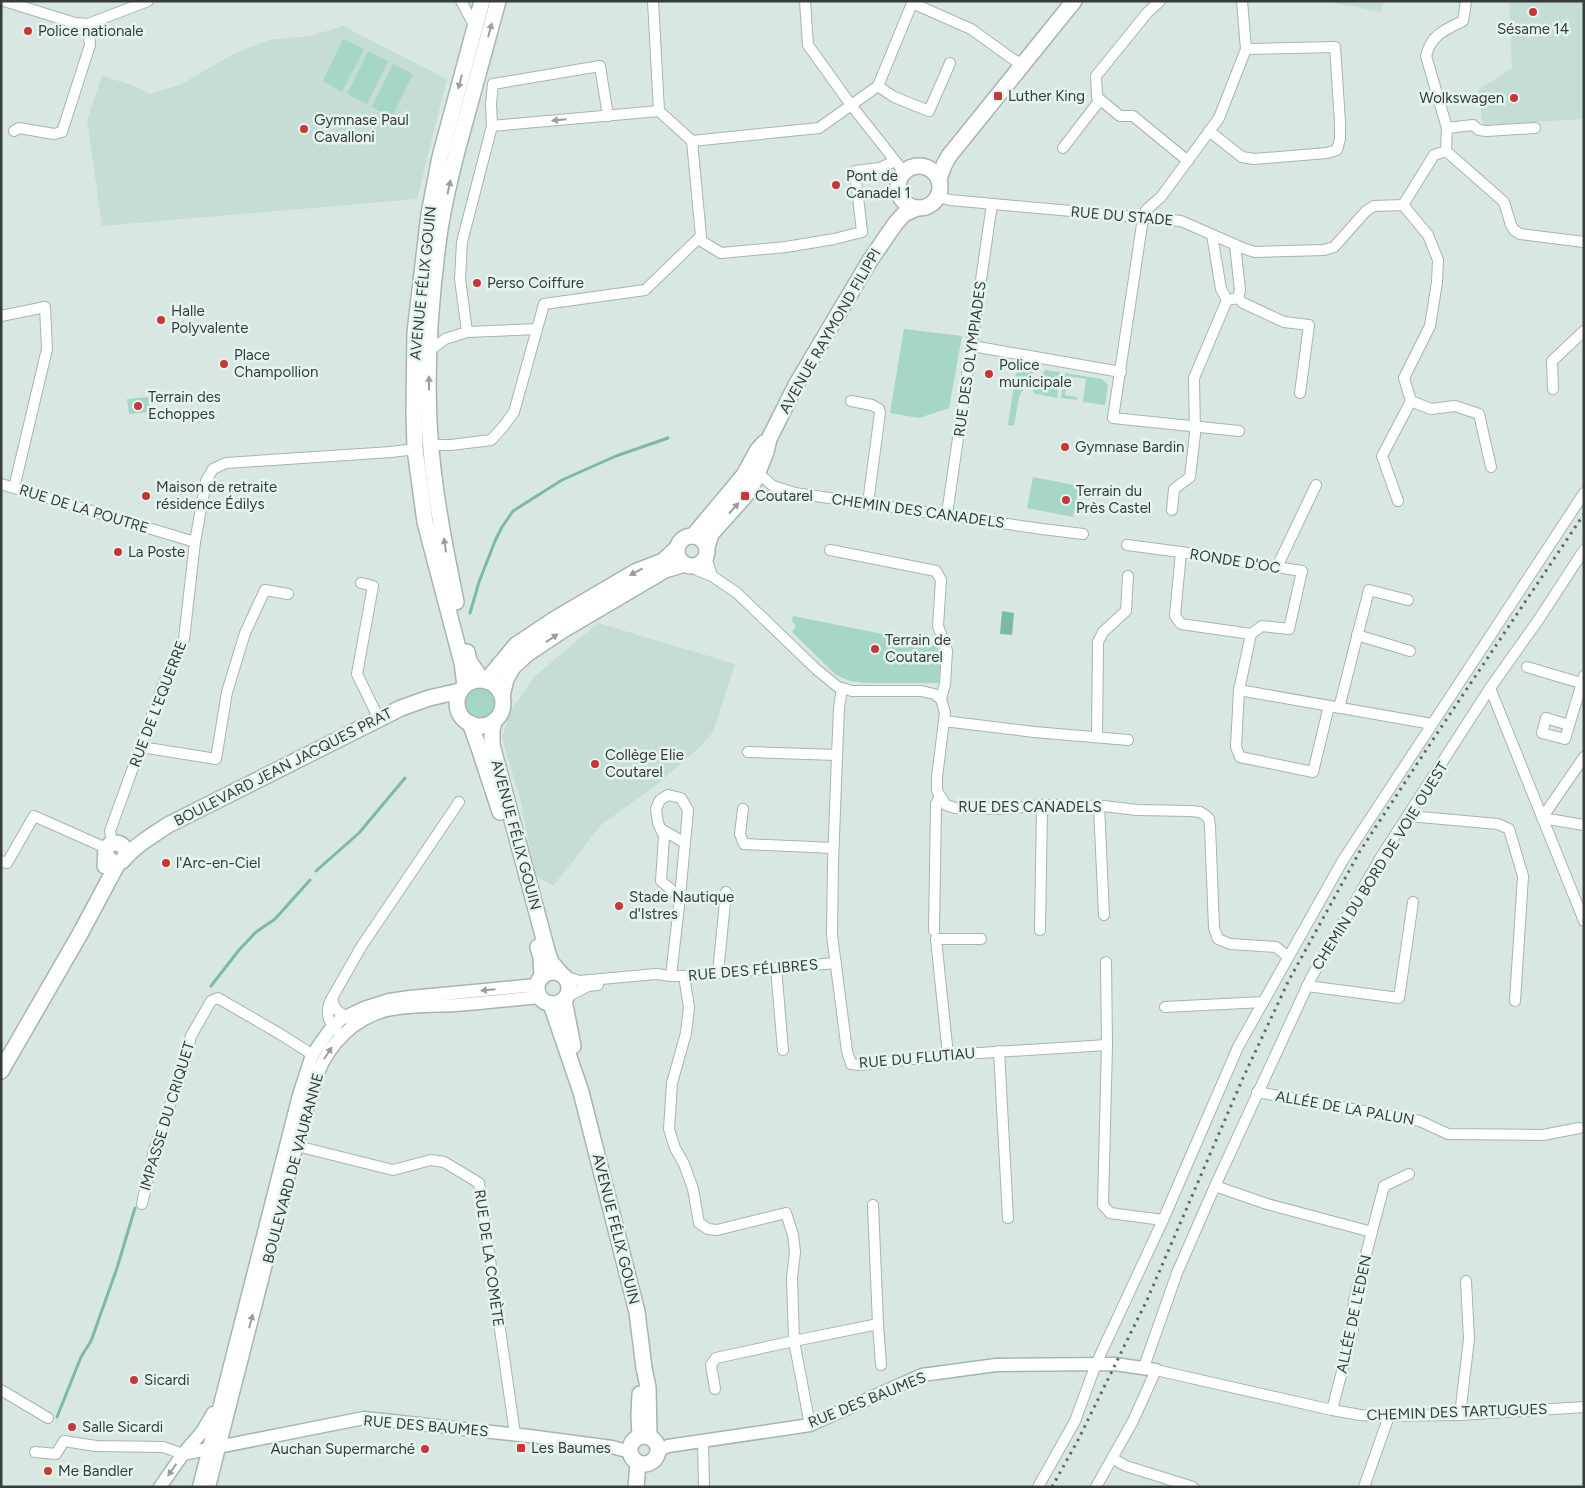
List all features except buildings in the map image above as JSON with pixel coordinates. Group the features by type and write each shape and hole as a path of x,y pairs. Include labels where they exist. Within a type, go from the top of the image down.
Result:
{"main road":[{"name":"AVENUE FÉLIX GOUIN","path":"463,688 462,663 425,522 416,448 414,411 415,333 428,214 440,157 482,1"},
{"name":"AVENUE FÉLIX GOUIN","path":"484,680 469,661 448,559 431,445 429,351 432,299 441,223 455,159 498,1"},
{"path":"949,156 924,166 910,168 899,166 898,184 900,196 904,202 917,208 930,206 939,197 940,180 944,165 949,156 1074,1"},
{"path":"924,166 936,173 940,180"},
{"name":"AVENUE RAYMOND FILIPPI","path":"895,224 900,205 900,196"},
{"name":"AVENUE RAYMOND FILIPPI","path":"706,552 711,534 745,496 754,482 769,439 796,384 869,262 895,224 904,214 917,208"},
{"name":"AVENUE RAYMOND FILIPPI","path":"693,536 744,475 757,451 769,439"},
{"path":"484,680 516,645 555,619 639,570 663,561 677,548 684,538 693,536 702,539 706,552 700,564 665,570 562,630 527,654 513,667 506,680 502,696"},
{"path":"677,548 678,558 688,565"},
{"path":"429,698 444,704 464,718 477,726 485,725 494,721 502,711 502,696 493,684 484,680 471,682 463,688 457,705 464,718"},
{"name":"BOULEVARD JEAN JACQUES PRAT","path":"1,1071 80,934 100,894 110,880 115,852 140,843 168,825 401,708 463,688"},
{"name":"AVENUE FÉLIX GOUIN","path":"464,718 479,748 510,843 550,994 580,1092 637,1312 644,1368 639,1415 647,1448 645,1487"},
{"name":"AVENUE FÉLIX GOUIN","path":"494,721 492,745 548,954 551,962 562,975"},
{"path":"551,972 562,975 567,980 569,988 550,994 551,972"},
{"name":"AVENUE FÉLIX GOUIN","path":"636,1487 647,1448"}],"street":[{"path":"4,1 75,23 93,22 148,1"},
{"path":"461,1 475,27"},
{"path":"431,445 451,445 491,440 503,428 514,412 544,304 645,290 701,236 692,141 659,111 653,1"},
{"path":"804,1 808,45 850,105 899,166"},
{"path":"1160,1 1147,13 1096,76 1096,97 1120,116 1133,116 1188,161"},
{"path":"1239,431 1113,418 1146,210 1161,197 1219,118 1246,49 1242,1"},
{"path":"1446,150 1447,128 1426,56 1429,46 1441,32 1463,21 1466,1"},
{"path":"692,141 819,128 878,86 912,2 971,30 1014,60 1024,64"},
{"path":"14,131 19,128 54,134 62,132 90,45 93,22"},
{"path":"1209,132 1242,157 1254,159 1337,150 1340,139 1340,122 1335,47 1246,49"},
{"path":"878,86 894,97 929,111 950,63"},
{"path":"478,72 493,84 600,66 608,116"},
{"path":"467,332 460,280 462,242 492,126 491,104 493,84"},
{"path":"1063,148 1100,100"},
{"path":"492,126 659,111"},
{"path":"1447,128 1473,125 1480,130 1486,131 1535,128"},
{"path":"1398,501 1382,456 1411,401 1404,378 1430,326 1437,282 1438,260 1428,235 1403,205 1434,155 1446,150"},
{"path":"1446,150 1504,202 1514,230 1520,234 1584,242"},
{"path":"698,239 721,253 786,247 862,232 855,171 899,166"},
{"name":"RUE DU STADE","path":"939,197 950,200 1181,222 1256,252 1324,250 1334,246 1366,211 1374,206 1403,205"},
{"name":"RUE DES OLYMPIADES","path":"947,514 992,204"},
{"path":"1212,235 1221,289 1232,299 1284,322 1309,325 1300,393"},
{"path":"1172,510 1174,489 1190,477 1195,426 1194,378 1232,299 1240,290 1235,245"},
{"path":"1,316 45,307 47,349 14,488"},
{"path":"429,351 445,339 467,332 537,329"},
{"path":"1553,389 1552,361 1584,330"},
{"path":"972,346 1120,372"},
{"path":"851,401 872,405 879,409 880,413 868,503"},
{"path":"1411,401 1431,409 1456,406 1479,414 1491,467"},
{"name":"RUE DE L'EQUERRE","path":"115,852 110,831 164,682 184,639 195,542 206,481 211,468 226,463 416,448"},
{"name":"CHEMIN DES CANADELS","path":"758,474 773,486 795,493 947,514 1042,530 1083,534"},
{"name":"RUE DE LA POUTRE","path":"1,484 195,542"},
{"path":"1277,567 1316,485"},
{"path":"1038,1487 1075,1421 1096,1364 1163,1220 1238,1047 1343,860 1584,493"},
{"path":"1127,545 1181,552"},
{"name":"RUE DES CANADELS","path":"830,550 936,571 940,580 938,626 947,650 945,684 941,699 945,713 937,791 946,805 955,808 1003,809 1042,805 1099,806 1137,810 1190,811 1205,814 1210,826 1214,928 1218,939 1230,944 1276,947 1288,957"},
{"name":"CHEMIN DU BORD DE VOIE OUEST","path":"1096,1487 1133,1421 1177,1273 1214,1186 1307,986 1376,866 1490,688 1539,619 1584,550"},
{"path":"706,552 712,576"},
{"name":"RONDE D'OC","path":"1181,552 1302,571 1289,630 1262,626 1251,634 1181,624 1175,616 1181,552"},
{"path":"688,565 712,576 737,593 816,669 838,687 852,691 921,691 934,694 941,699"},
{"path":"1097,737 1098,642 1103,632 1126,611 1128,576"},
{"path":"360,583 374,586 356,674 379,719"},
{"path":"141,747 216,759 227,692 245,633 265,590 288,594"},
{"path":"1251,634 1239,690 1236,747 1240,756 1313,772 1357,635 1369,590 1408,600"},
{"path":"1357,635 1410,651"},
{"path":"1527,667 1583,681 1569,725"},
{"name":"RUE DU FLUTIAU","path":"842,688 839,708 833,848 832,935 847,1050 851,1064 999,1051 1107,1045"},
{"path":"1490,688 1584,921"},
{"path":"1239,690 1432,724"},
{"path":"944,721 1034,732 1128,740"},
{"path":"748,752 837,754"},
{"path":"1542,818 1584,757"},
{"path":"670,976 680,897 688,810 681,798 668,795 660,800 656,809 658,823 664,836 662,881 680,897"},
{"path":"934,931 936,804 940,797"},
{"path":"337,1032 330,1023 327,1010 332,998 361,947 459,802"},
{"path":"1040,930 1042,805"},
{"path":"1099,806 1104,915"},
{"path":"743,809 740,834 744,844 833,848"},
{"path":"1,860 7,863 34,816 115,852"},
{"path":"1409,816 1498,824 1509,829 1524,876 1515,1001"},
{"path":"1542,818 1584,825"},
{"path":"661,829 685,843"},
{"path":"718,973 726,892"},
{"path":"1307,986 1398,998 1413,902"},
{"path":"948,1055 936,939 981,939"},
{"path":"1106,962 1107,1045 1103,1205 1110,1213 1163,1220"},
{"name":"RUE DES FÉLIBRES","path":"562,975 579,980 656,974 684,976 836,963"},
{"path":"776,968 783,1050"},
{"name":"RUE DES FÉLIBRES","path":"550,994 588,986 654,981 670,976"},
{"path":"684,976 689,1007 686,1033 672,1083 669,1129 693,1189 699,1223 708,1229 717,1230 786,1212 793,1235 794,1340 810,1425"},
{"name":"BOULEVARD DE VAURANNE","path":"214,1448 222,1398 299,1096 317,1048 364,1008 389,1000 550,994"},
{"name":"IMPASSE DU CRIQUET","path":"142,1204 154,1150 183,1068 191,1036 211,1001 218,998 313,1055"},
{"path":"332,998 334,1008 338,1013 351,1021"},
{"path":"1165,1007 1263,1002"},
{"name":"BOULEVARD DE VAURANNE","path":"214,1448 312,1092 322,1063 337,1032"},
{"path":"999,1051 1008,1218"},
{"name":"ALLÉE DE LA PALUN","path":"1257,1092 1420,1121 1448,1134 1544,1134 1579,1128"},
{"name":"RUE DE LA COMÈTE","path":"297,1146 393,1170 431,1160 444,1162 479,1184 514,1434"},
{"name":"ALLÉE DE L'EDEN","path":"1332,1410 1353,1328 1354,1300 1384,1186 1409,1174"},
{"path":"1214,1186 1267,1204 1372,1232"},
{"path":"872,1205 881,1365"},
{"path":"1460,1415 1469,1340 1466,1282"},
{"path":"715,1389 712,1365 716,1358 794,1340 878,1324"},
{"name":"RUE DES BAUMES","path":"183,1454 364,1418 514,1434 612,1447 647,1448 810,1425 922,1375 996,1365 1114,1364 1150,1369"},
{"name":"CHEMIN DES TARTUGUES","path":"1150,1369 1360,1415 1460,1415 1584,1407"},
{"path":"1,1390 48,1418"},
{"name":"BOULEVARD DE VAURANNE","path":"160,1487 183,1454 202,1432 212,1415 215,1405 222,1398"},
{"path":"1364,1487 1389,1416"},
{"path":"35,1452 56,1454 64,1441 96,1446 163,1447 183,1454"},
{"path":"703,1441 704,1487"},
{"path":"199,1487 214,1448"},
{"path":"209,1487 214,1448"},
{"path":"1112,1458 1126,1466 1193,1487"}],"shaded area":[{"path":"1325,1 1384,1 1381,12"},
{"path":"1509,1 1584,1 1584,119 1483,125 1478,90 1512,68"},
{"path":"343,26 447,79 417,199 102,226 87,120 102,76 132,85 150,94 182,84 233,54 269,40 310,36"},
{"path":"343,39 364,49 342,92 323,81"},
{"path":"368,51 388,61 367,104 347,94"},
{"path":"393,64 413,74 392,117 372,107"},
{"path":"904,329 962,336 949,408 919,418 890,413"},
{"path":"1017,366 1035,369 1019,397 1014,426 1008,425"},
{"path":"1045,370 1060,372 1057,398 1033,392 1034,387"},
{"path":"1065,373 1102,379 1108,385 1105,405 1083,402 1086,379 1068,376 1065,395 1077,397 1077,400 1061,398"},
{"name":"Terrain des Echoppes","path":"148,397 150,412 129,414 127,399"},
{"path":"1033,477 1079,486 1073,517 1027,508"},
{"path":"1002,611 1014,613 1012,635 1000,634"},
{"name":"Terrain de Coutarel","path":"793,616 932,644 941,650 939,683 866,683 850,681 836,675 792,632 796,626 792,621"},
{"name":"Collège Elie Coutarel","path":"598,623 735,664 713,732 704,743 658,784 602,824 553,886 535,875 521,802 502,738 510,711 535,676"},
{"path":"480,685 492,691 498,703 492,715 480,721 468,715 462,703 468,691"}],"waterway":[{"path":"470,613 479,582 495,541 513,511 562,480 616,456 668,438"},
{"path":"316,871 359,833 405,778"},
{"path":"211,986 239,950 256,932 275,919 310,880"},
{"path":"57,1417 81,1357 91,1341 117,1268 135,1208"}],"railway":[{"path":"1052,1487 1078,1440 1147,1300 1243,1078 1288,982 1360,851 1584,514"}],"place":[{"name":"Sésame 14","path":"1533,12"},
{"name":"Police nationale","path":"28,31"},
{"name":"Luther King","path":"998,96"},
{"name":"Wolkswagen","path":"1514,98"},
{"name":"Gymnase Paul Cavalloni","path":"304,129"},
{"name":"Pont de Canadel 1","path":"836,185"},
{"name":"Perso Coiffure","path":"477,283"},
{"name":"Halle Polyvalente","path":"161,320"},
{"name":"Place Champollion","path":"224,364"},
{"name":"Police municipale","path":"989,374"},
{"name":"Terrain des Echoppes","path":"138,406"},
{"name":"Gymnase Bardin","path":"1065,447"},
{"name":"Maison de retraite résidence Édilys","path":"146,496"},
{"name":"Coutarel","path":"745,496"},
{"name":"Terrain du Près Castel","path":"1066,500"},
{"name":"La Poste","path":"118,552"},
{"name":"Terrain de Coutarel","path":"875,649"},
{"name":"Collège Elie Coutarel","path":"595,764"},
{"name":"l'Arc-en-Ciel","path":"166,863"},
{"name":"Stade Nautique d'Istres","path":"619,906"},
{"name":"Sicardi","path":"134,1380"},
{"name":"Salle Sicardi","path":"72,1427"},
{"name":"Les Baumes","path":"521,1448"},
{"name":"Auchan Supermarché","path":"425,1449"},
{"name":"Me Bandler","path":"48,1471"}]}
